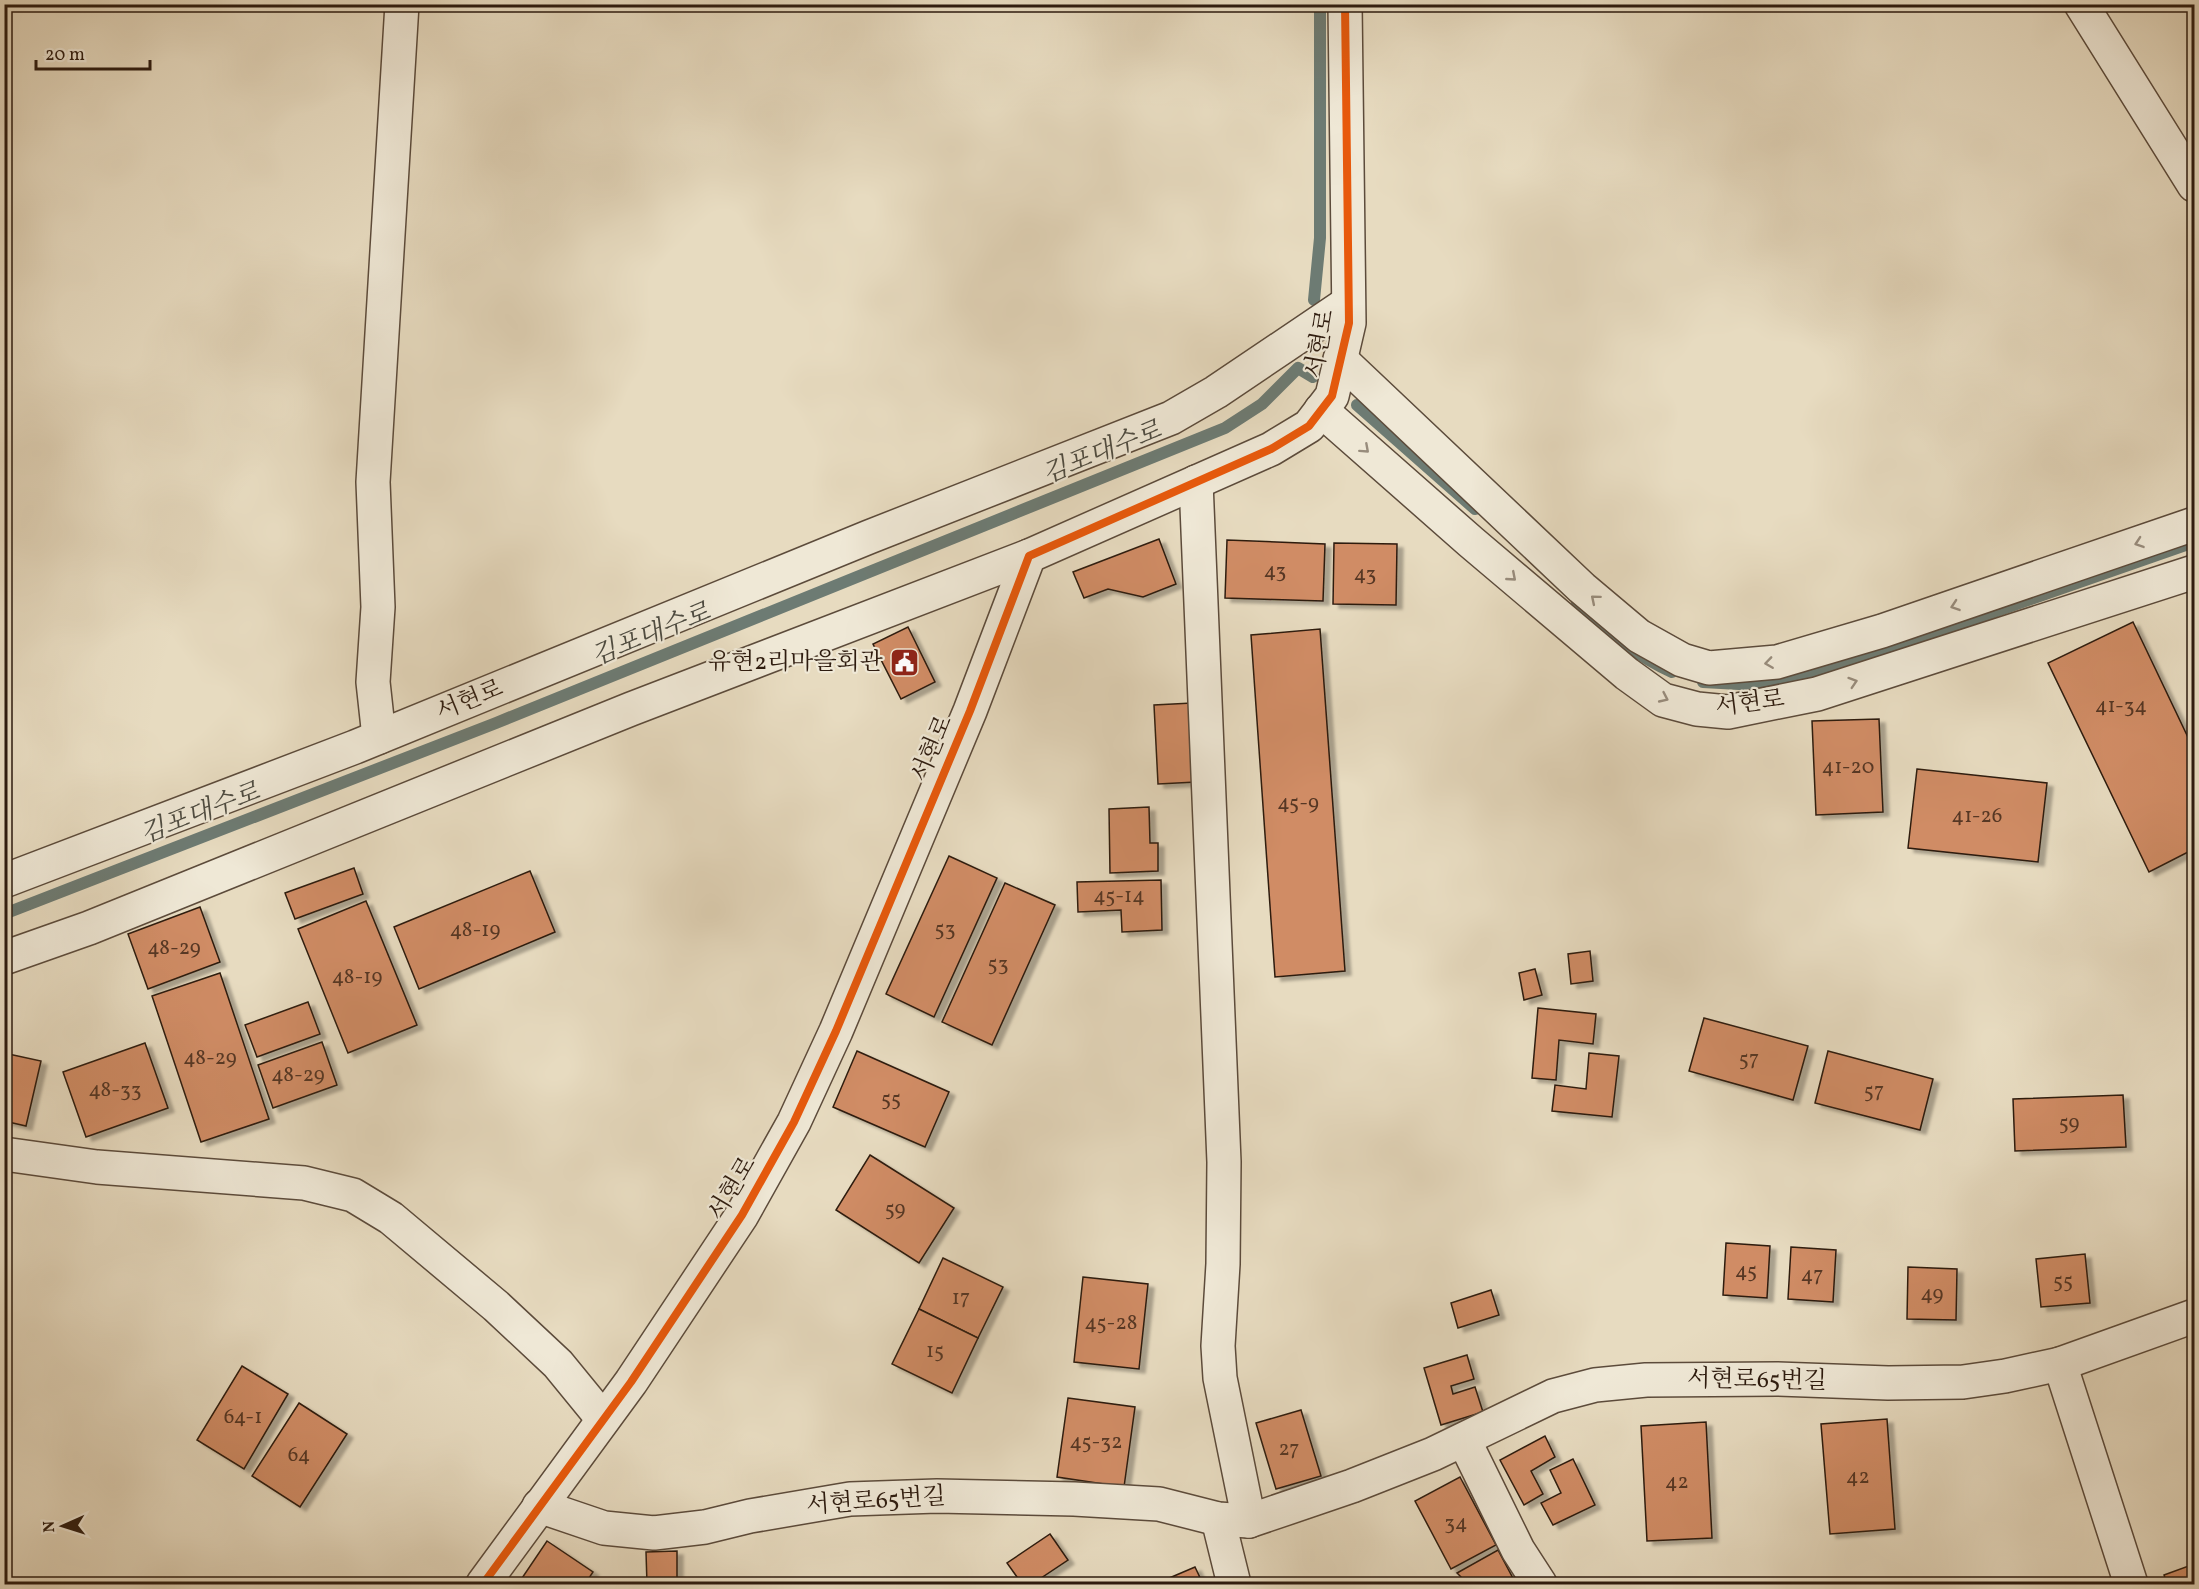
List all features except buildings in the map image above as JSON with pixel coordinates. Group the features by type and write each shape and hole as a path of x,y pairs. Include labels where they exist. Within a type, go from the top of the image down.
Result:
{"street":[{"path":"380,737 373,682 378,607 373,482 402,4"},
{"name":"서현로","path":"4,958 130,911 631,709 1029,556 1271,449 1309,426 1332,396 1349,323 1346,4"},
{"path":"2081,4 2194,185"},
{"name":"서현로","path":"4,881 380,737 868,537 1171,418 1216,392 1348,303"},
{"path":"1340,359 1582,588 1639,636 1682,660 1709,668 1777,663 1882,631 2194,524"},
{"name":"서현로","path":"1322,410 1479,550 1627,674 1663,700 1697,709 1728,711 1817,694 2194,572"},
{"path":"1196,482 1223,1150 1219,1367 1233,1520 1234,1584"},
{"name":"서현로","path":"483,1584 603,1419 742,1215 794,1122 836,1031 951,755 1029,556"},
{"path":"4,1154 97,1167 304,1183 353,1195 391,1218 496,1305 558,1364 603,1419"},
{"name":"서현로65번길","path":"539,1506 604,1528 654,1533 705,1527 750,1516 850,1499 937,1496 1074,1499 1158,1504 1233,1520 1352,1486 1464,1440 1553,1396 1595,1385 1647,1380 1777,1379 1888,1383 1963,1382 2060,1364 2194,1316"},
{"path":"2060,1364 2131,1584"},
{"path":"1464,1440 1518,1550 1539,1584"}],"waterway":[{"name":"김포대수로","path":"1314,300 1320,238 1320,4"},
{"name":"김포대수로","path":"4,914 496,723 1225,428 1262,404 1298,368 1313,377"},
{"path":"1357,405 1475,509"},
{"path":"1703,682 1757,685 1851,662 2194,542"},
{"path":"1577,604 1622,642 1646,659 1672,672"}],"cycle path":[{"path":"483,1584 631,1382 742,1215 794,1122 836,1031 970,711 1029,556 1271,449 1309,426 1332,396 1349,323 1345,4"}],"place":[{"name":"유현2리마을회관","path":"904,663"}]}
